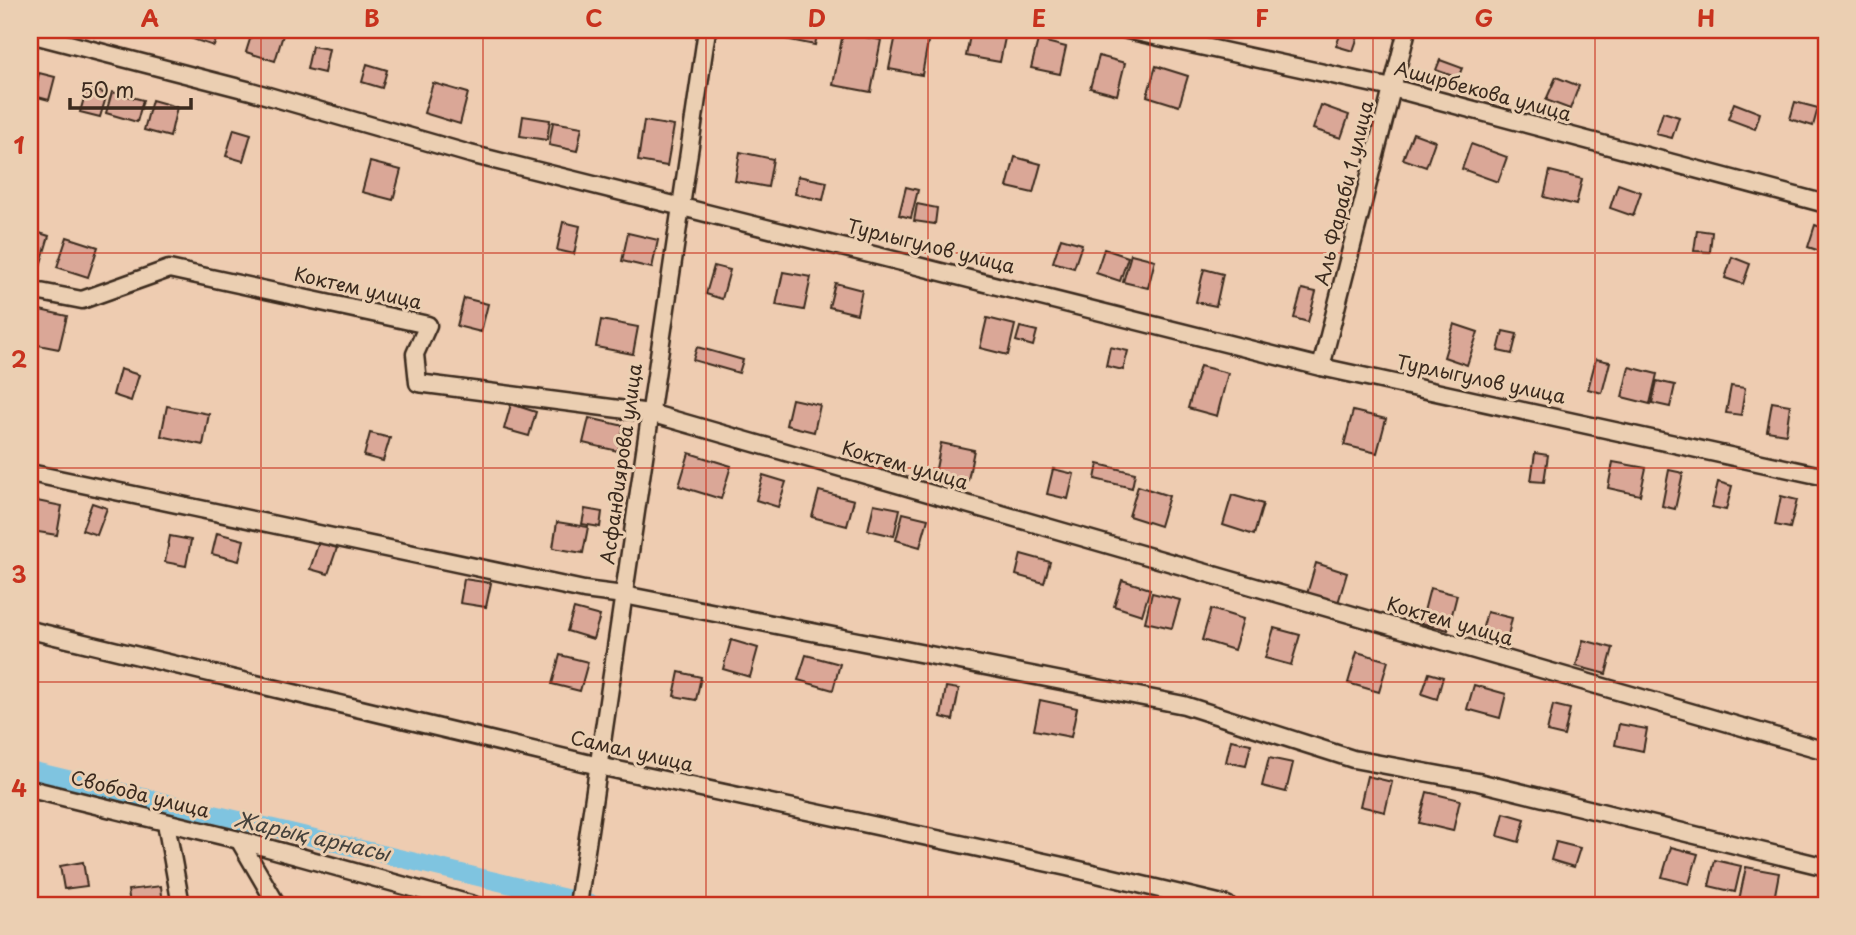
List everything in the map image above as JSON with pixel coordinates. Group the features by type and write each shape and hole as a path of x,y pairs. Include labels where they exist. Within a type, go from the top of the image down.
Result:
{"street":[{"name":"Асфандиярова улица","path":"578,905 707,30"},
{"name":"Аширбекова улица","path":"1127,30 1392,88 1826,204"},
{"name":"Аль Фараби 1 улица","path":"1321,368 1407,30"},
{"name":"Турлыгулов улица","path":"30,34 251,91 470,153 1321,368 1826,477"},
{"name":"Коктем улица","path":"30,290 82,300 169,269 428,325 415,354 418,383 650,413 1826,751"},
{"path":"30,472 584,590 624,595 1184,705 1353,759 1478,782 1826,867"},
{"name":"Самал улица","path":"30,630 599,766 1067,867 1227,905"},
{"name":"Свобода улица","path":"30,789 239,840 474,905"},
{"path":"166,823 181,905"},
{"path":"239,840 277,905"}],"building":[{"path":"189,30 219,30 214,46 187,37"},
{"path":"253,30 283,35 275,61 246,52"},
{"path":"787,30 818,30 815,45 785,39"},
{"path":"897,30 929,36 922,75 889,69"},
{"path":"971,30 1006,33 1000,62 966,56"},
{"path":"1342,30 1360,31 1353,51 1336,46"},
{"path":"843,33 881,40 871,92 833,85"},
{"path":"1038,40 1066,47 1060,74 1031,68"},
{"path":"312,46 329,49 324,73 307,69"},
{"path":"1099,56 1125,63 1117,95 1090,88"},
{"path":"1440,60 1462,68 1458,78 1436,70"},
{"path":"367,64 387,70 382,88 362,82"},
{"path":"1156,66 1188,76 1179,106 1147,96"},
{"path":"39,73 55,77 49,100 34,96"},
{"path":"1556,77 1579,86 1570,109 1546,100"},
{"path":"433,83 468,93 460,124 424,113"},
{"path":"87,88 107,94 100,117 80,112"},
{"path":"112,92 143,100 137,122 106,113"},
{"path":"152,100 177,107 170,137 144,130"},
{"path":"1795,102 1818,108 1813,126 1790,119"},
{"path":"1734,103 1760,113 1755,129 1728,119"},
{"path":"1321,105 1349,115 1341,138 1313,129"},
{"path":"1663,112 1679,117 1672,138 1656,134"},
{"path":"523,116 550,120 547,140 520,136"},
{"path":"644,121 674,126 667,166 638,161"},
{"path":"553,122 582,127 577,151 549,145"},
{"path":"234,129 251,134 243,161 226,156"},
{"path":"1413,133 1435,141 1426,167 1403,159"},
{"path":"1471,144 1507,157 1498,182 1462,169"},
{"path":"740,152 773,159 768,187 735,181"},
{"path":"1015,157 1041,164 1033,193 1007,187"},
{"path":"370,162 401,170 393,200 362,192"},
{"path":"1550,171 1582,179 1576,205 1544,197"},
{"path":"798,176 827,182 823,200 795,194"},
{"path":"1618,184 1641,192 1633,216 1610,208"},
{"path":"906,187 918,190 911,218 899,215"},
{"path":"917,204 937,208 935,224 914,221"},
{"path":"563,222 580,226 574,254 557,250"},
{"path":"1815,225 1826,229 1826,253 1808,247"},
{"path":"30,230 49,236 40,266 30,263"},
{"path":"1697,230 1712,232 1710,252 1694,251"},
{"path":"628,233 658,240 652,268 622,261"},
{"path":"67,237 98,247 88,277 57,267"},
{"path":"1061,238 1082,244 1074,268 1053,262"},
{"path":"1104,249 1128,257 1120,281 1096,273"},
{"path":"1131,254 1155,260 1148,288 1123,282"},
{"path":"1732,257 1750,264 1743,284 1725,278"},
{"path":"714,266 730,270 722,299 706,294"},
{"path":"1204,269 1223,274 1216,306 1196,302"},
{"path":"783,272 811,277 804,310 776,305"},
{"path":"835,283 862,290 857,314 829,307"},
{"path":"1302,289 1316,292 1308,322 1294,318"},
{"path":"464,298 488,304 481,332 457,326"},
{"path":"40,310 67,316 59,349 33,344"},
{"path":"987,318 1015,325 1008,355 980,348"},
{"path":"601,320 638,327 633,354 596,347"},
{"path":"1454,324 1478,332 1467,365 1444,357"},
{"path":"1020,327 1037,331 1033,346 1016,341"},
{"path":"1503,331 1517,334 1512,354 1498,351"},
{"path":"697,347 743,360 739,373 693,360"},
{"path":"1110,347 1128,351 1123,370 1106,366"},
{"path":"1596,359 1610,362 1602,393 1588,389"},
{"path":"1200,366 1228,373 1217,416 1188,408"},
{"path":"1629,367 1657,374 1650,404 1622,397"},
{"path":"120,369 139,375 131,401 113,395"},
{"path":"1657,381 1675,385 1670,407 1652,403"},
{"path":"1731,386 1745,388 1741,415 1726,413"},
{"path":"792,399 820,405 814,432 786,425"},
{"path":"1772,402 1790,405 1786,434 1767,431"},
{"path":"511,404 536,412 529,436 504,429"},
{"path":"167,406 209,414 203,445 161,436"},
{"path":"1353,411 1386,419 1377,453 1344,445"},
{"path":"589,418 624,426 618,451 583,443"},
{"path":"370,433 390,438 383,461 364,456"},
{"path":"941,443 974,450 968,480 935,474"},
{"path":"689,453 731,466 721,499 679,486"},
{"path":"1535,453 1548,455 1544,482 1531,481"},
{"path":"1613,462 1646,468 1640,495 1608,488"},
{"path":"1098,464 1135,473 1132,488 1095,479"},
{"path":"1053,469 1074,474 1068,499 1047,494"},
{"path":"1669,470 1683,473 1675,509 1662,506"},
{"path":"763,475 786,482 778,507 756,500"},
{"path":"1718,482 1732,486 1726,510 1712,507"},
{"path":"1138,486 1169,496 1160,526 1129,516"},
{"path":"819,491 854,500 847,526 812,517"},
{"path":"1232,495 1263,504 1254,535 1223,525"},
{"path":"1781,496 1797,500 1790,528 1775,525"},
{"path":"37,501 62,506 57,535 32,531"},
{"path":"92,503 107,508 97,535 82,530"},
{"path":"874,504 900,509 894,536 868,530"},
{"path":"585,509 602,512 600,527 582,524"},
{"path":"903,513 928,519 920,547 896,540"},
{"path":"557,522 588,527 583,553 553,548"},
{"path":"217,533 244,540 239,561 212,554"},
{"path":"170,536 191,540 186,566 165,562"},
{"path":"319,542 337,548 328,574 310,569"},
{"path":"1021,554 1050,562 1044,583 1016,575"},
{"path":"1316,563 1347,573 1338,603 1307,594"},
{"path":"464,579 491,583 486,607 460,603"},
{"path":"1122,580 1150,589 1142,615 1114,606"},
{"path":"1430,588 1457,595 1448,630 1421,623"},
{"path":"1152,593 1180,600 1172,628 1145,622"},
{"path":"574,609 600,616 593,639 567,631"},
{"path":"1211,609 1243,619 1234,650 1202,640"},
{"path":"1487,612 1512,618 1507,640 1481,634"},
{"path":"1274,628 1300,635 1291,665 1265,658"},
{"path":"731,640 758,648 750,677 723,669"},
{"path":"1583,640 1613,648 1606,674 1576,666"},
{"path":"1357,652 1388,661 1379,692 1348,683"},
{"path":"560,655 588,662 580,691 552,684"},
{"path":"806,655 840,664 833,690 798,680"},
{"path":"679,672 701,677 696,700 674,696"},
{"path":"1429,673 1443,677 1437,699 1422,694"},
{"path":"1474,685 1506,694 1500,718 1467,709"},
{"path":"946,687 959,689 953,720 941,717"},
{"path":"1040,700 1077,708 1071,737 1034,730"},
{"path":"1553,705 1570,709 1564,736 1547,732"},
{"path":"1619,724 1647,729 1643,751 1615,745"},
{"path":"1231,740 1251,744 1246,766 1226,762"},
{"path":"1269,758 1293,763 1286,792 1262,786"},
{"path":"1367,776 1392,782 1385,812 1360,806"},
{"path":"1427,792 1460,800 1453,831 1419,823"},
{"path":"1504,813 1525,819 1519,842 1498,836"},
{"path":"1556,842 1580,848 1574,867 1551,860"},
{"path":"1671,847 1698,854 1689,884 1662,877"},
{"path":"1715,860 1741,866 1735,892 1709,886"},
{"path":"83,862 87,886 64,889 60,866"},
{"path":"1746,867 1779,873 1773,905 1738,905"},
{"path":"161,886 163,905 130,905 128,890"}],"waterway":[{"name":"Жарық арнасы","path":"30,770 595,905"}]}
